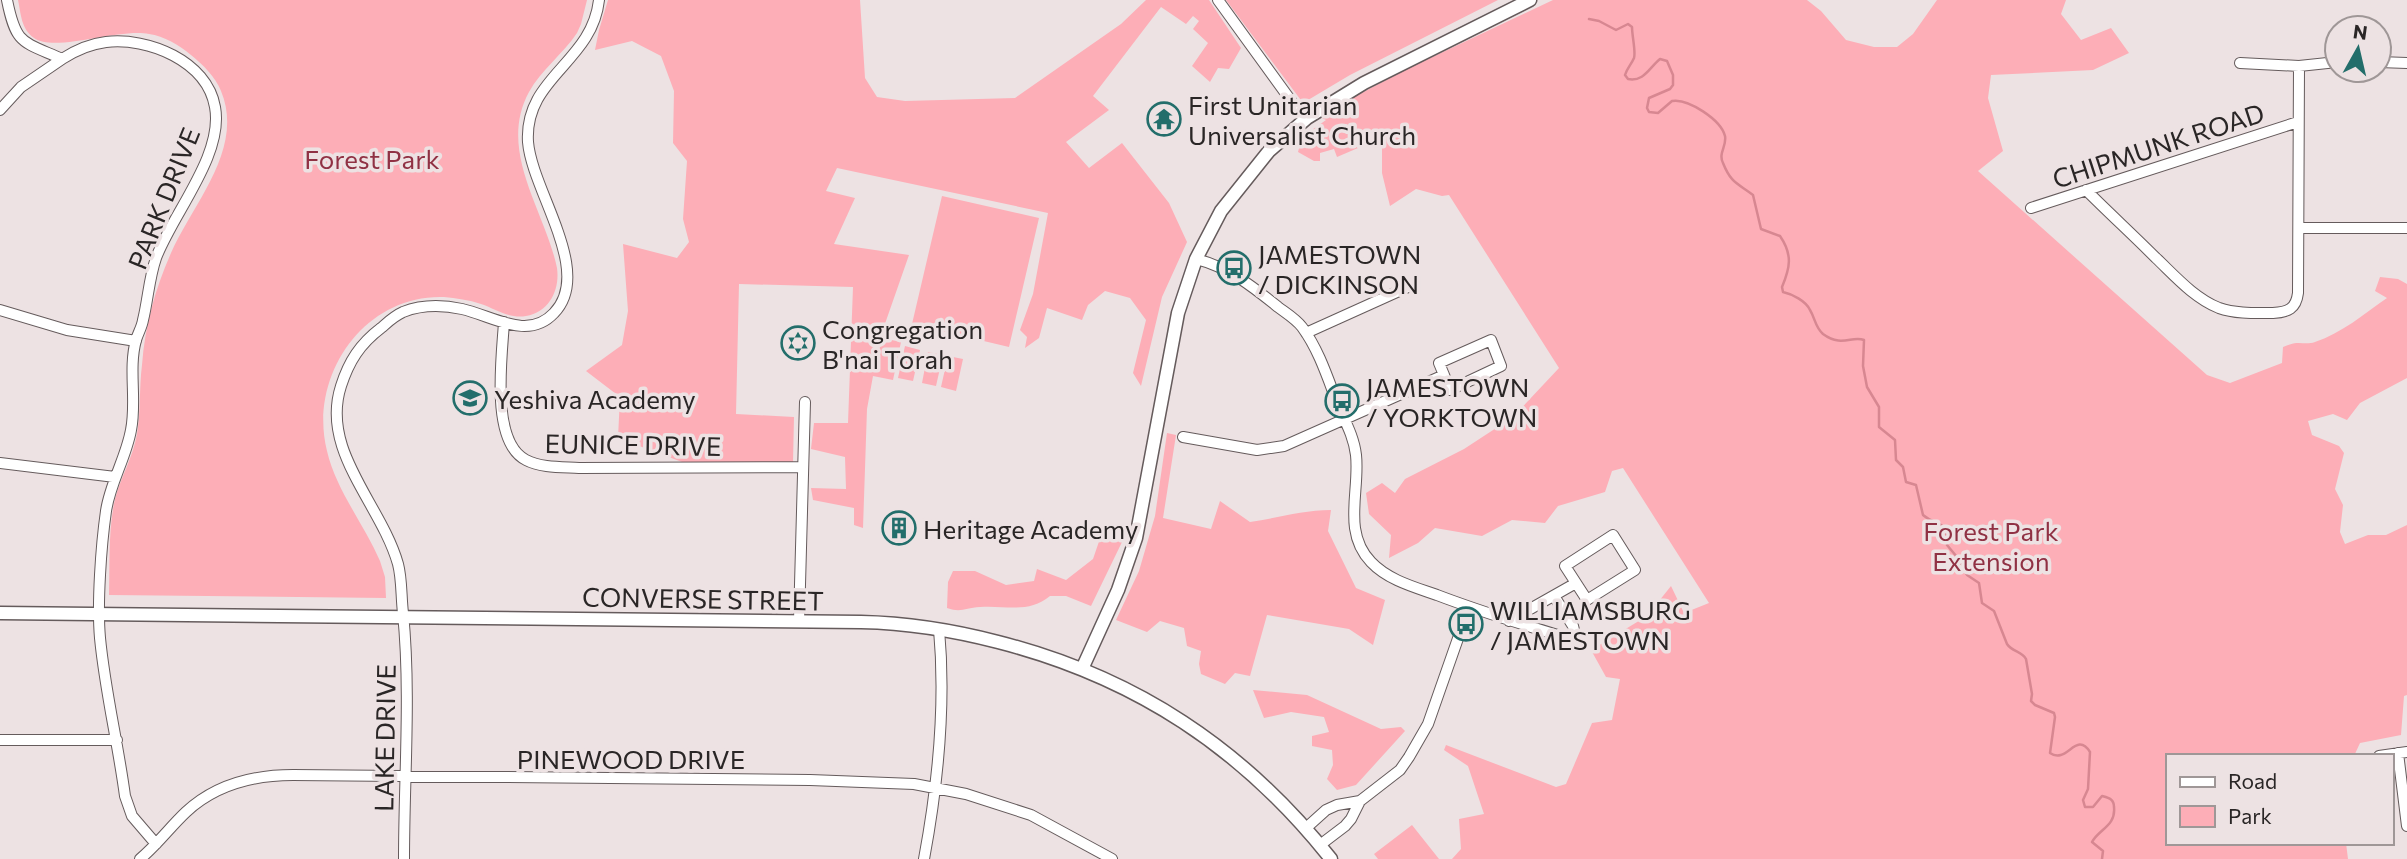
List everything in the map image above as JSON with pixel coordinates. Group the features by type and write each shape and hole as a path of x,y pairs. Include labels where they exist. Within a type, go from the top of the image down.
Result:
{"main road":[{"path":"1082,669 1118,590 1136,538 1176,320 1196,259 1213,223 1238,187 1278,142 1305,120 1364,83 1530,0"},
{"name":"CONVERSE STREET","path":"0,613 799,621 886,623 939,629 1017,647 1082,669 1145,698 1202,734 1248,770 1306,828 1331,859"}],"street":[{"path":"7,0 12,24 20,38 62,59"},
{"name":"LAKE DRIVE","path":"404,859 406,640 400,574 394,551 377,513 348,465 340,441 337,408 341,388 351,361 362,345 395,316 405,312 428,307 449,307 523,326 538,324 555,312 567,291 566,259 531,159 528,144 530,119 538,95 585,41 595,22 599,0"},
{"path":"1218,0 1305,120"},
{"name":"PARK DRIVE","path":"0,110 21,87 62,59 85,47 107,41 136,42 172,54 196,73 215,104 215,131 209,155 156,258 136,341 131,429 115,477 104,523 100,637 127,804 138,825 156,844"},
{"path":"2240,63 2299,66 2323,63"},
{"path":"2086,190 2199,296 2224,309 2264,313 2289,310 2297,303 2299,66"},
{"name":"CHIPMUNK ROAD","path":"2031,208 2298,122"},
{"path":"2299,229 2407,228"},
{"path":"1196,259 1211,262 1237,276 1296,321 1306,333 1321,360 1356,451 1353,520 1356,536 1365,555 1375,566 1395,580 1509,621 1564,636 1575,634 1573,626 1554,596"},
{"path":"1306,333 1408,287"},
{"path":"0,310 53,327 136,341"},
{"name":"EUNICE DRIVE","path":"504,322 503,421 513,448 525,460 579,468 802,467"},
{"path":"1491,340 1502,366 1450,390 1444,375 1439,363 1491,340"},
{"path":"1183,437 1267,450 1284,446 1444,375"},
{"path":"799,621 805,402"},
{"path":"0,463 115,477"},
{"path":"1613,535 1635,570 1587,600 1576,583 1565,566 1613,535"},
{"path":"1509,621 1576,583"},
{"path":"1306,828 1326,810 1360,801 1400,770 1422,738 1469,607"},
{"path":"924,859 936,787 941,699 939,629"},
{"path":"0,740 117,740"},
{"path":"2403,753 2407,826"},
{"name":"PINEWOOD DRIVE","path":"140,859 190,809 217,792 250,779 274,775 897,783 936,787 1031,814 1112,859"},
{"path":"1320,845 1352,819 1360,801"}],"green space":[{"name":"Forest Park","path":"18,0 587,0 577,33 529,92 521,114 518,136 526,180 557,268 557,284 552,298 541,310 520,317 481,304 444,297 415,300 389,309 367,325 348,345 335,369 326,395 323,423 331,465 380,561 385,577 386,598 109,595 113,511 137,434 143,350 152,308 171,253 222,155 227,113 221,91 212,76 191,55 171,41 155,35 136,33 71,42 44,42 34,38 26,30"},
{"path":"608,0 860,0 865,78 877,97 905,101 1015,98 1121,24 1146,0 1209,0 1241,48 1229,69 1218,68 1210,82 1192,66 1208,43 1193,29 1199,21 1193,16 1186,24 1161,7 1093,96 1109,110 1066,142 1089,168 1122,143 1169,203 1187,242 1162,297 1141,386 1133,373 1146,320 1130,298 1105,291 1088,305 1082,320 1047,308 1039,338 1025,348 1027,337 1020,330 1033,294 1048,213 837,168 826,191 855,198 834,244 909,255 880,338 875,367 882,338 901,342 893,380 873,376 867,409 863,528 854,525 854,508 813,500 811,488 846,489 845,457 811,449 814,423 848,423 853,287 739,284 736,414 794,417 793,462 682,462 618,438 620,397 586,371 622,345 628,311 623,244 677,258 689,242 683,219 687,161 673,143 674,91 661,56 632,41 595,50"},
{"path":"1226,0 1498,0 1350,75 1303,103"},
{"name":"Forest Park Extension","path":"1553,0 1807,0 1821,11 1846,40 1874,47 1897,47 1913,34 1937,0 2066,0 2061,14 2081,40 2111,28 2129,53 2093,70 1991,75 1988,98 2003,151 1978,171 2207,375 2230,383 2282,363 2283,347 2293,343 2311,343 2334,334 2387,298 2375,291 2380,277 2398,279 2407,284 2407,378 2360,403 2347,420 2333,414 2308,421 2312,435 2339,446 2344,453 2335,489 2343,505 2340,532 2345,544 2368,535 2386,535 2407,525 2407,695 2404,696 2401,735 2360,743 2355,754 2166,754 2166,845 2346,845 2348,859 1452,859 1461,849 1459,819 1484,814 1468,766 1444,750 1446,745 1556,787 1566,784 1592,723 1612,720 1620,679 1606,677 1591,650 1647,616 1671,586 1684,613 1709,603 1623,468 1612,471 1605,492 1558,506 1545,523 1512,520 1482,536 1435,528 1418,543 1389,558 1391,535 1369,514 1366,493 1382,483 1395,493 1405,479 1464,449 1513,417 1559,368 1449,195 1442,196 1416,189 1390,206 1382,173 1382,145 1362,136 1356,141 1358,148 1337,157 1334,149 1320,153 1320,161 1314,161 1298,152 1302,137 1326,120 1318,116 1407,69"},
{"path":"942,196 1039,218 1009,347 912,324"},
{"path":"905,346 920,350 913,381 898,378"},
{"path":"928,352 943,355 936,386 922,383"},
{"path":"948,356 963,359 956,391 941,387"},
{"path":"1167,433 1176,435 1163,518 1211,529 1220,501 1250,522 1331,510 1328,531 1356,588 1385,600 1373,645 1349,629 1267,615 1250,676 1235,673 1225,684 1201,674 1201,651 1187,646 1184,628 1160,621 1147,632 1116,620 1139,571 1155,516"},
{"path":"1105,524 1122,542 1091,606 1066,596 1050,596 1042,602 1025,607 960,610 947,608 948,582 953,571 975,571 1006,585 1034,581 1037,569 1066,580 1093,559"},
{"path":"1253,690 1307,695 1381,729 1401,727 1405,731 1356,785 1337,790 1327,779 1333,765 1332,750 1312,746 1312,736 1329,732 1324,717 1291,712 1264,718"},
{"path":"1412,825 1439,859 1378,859 1374,854"}],"waterway":[{"path":"1589,19 1616,30 1628,24 1632,27 1634,55 1625,75 1628,79 1642,76 1660,59 1667,61 1673,75 1673,85 1649,98 1649,112 1658,113 1672,101 1679,101 1703,111 1717,123 1725,136 1721,156 1726,170 1735,182 1753,195 1761,229 1780,236 1787,249 1789,262 1783,292 1794,296 1808,307 1823,334 1841,341 1864,340 1863,366 1867,387 1879,407 1879,427 1895,440 1896,460 1903,467 1906,482 1916,485 1923,515 1944,527 1947,545 1967,575 1979,583 1982,603 1994,611 2007,644 2026,659 2031,701 2054,713 2050,753 2056,756 2076,746 2085,746 2090,752 2088,789 2083,800 2085,807 2093,807 2102,796 2113,802 2114,813 2110,823 2092,842 2103,851 2102,859"}],"place":[{"name":"First Unitarian Universalist Church","path":"1164,119"},
{"name":"JAMESTOWN / DICKINSON","path":"1234,268"},
{"name":"Congregation B'nai Torah","path":"798,343"},
{"name":"Yeshiva Academy","path":"470,398"},
{"name":"JAMESTOWN / YORKTOWN","path":"1342,401"},
{"name":"Heritage Academy","path":"899,528"},
{"name":"WILLIAMSBURG / JAMESTOWN","path":"1466,624"}]}
